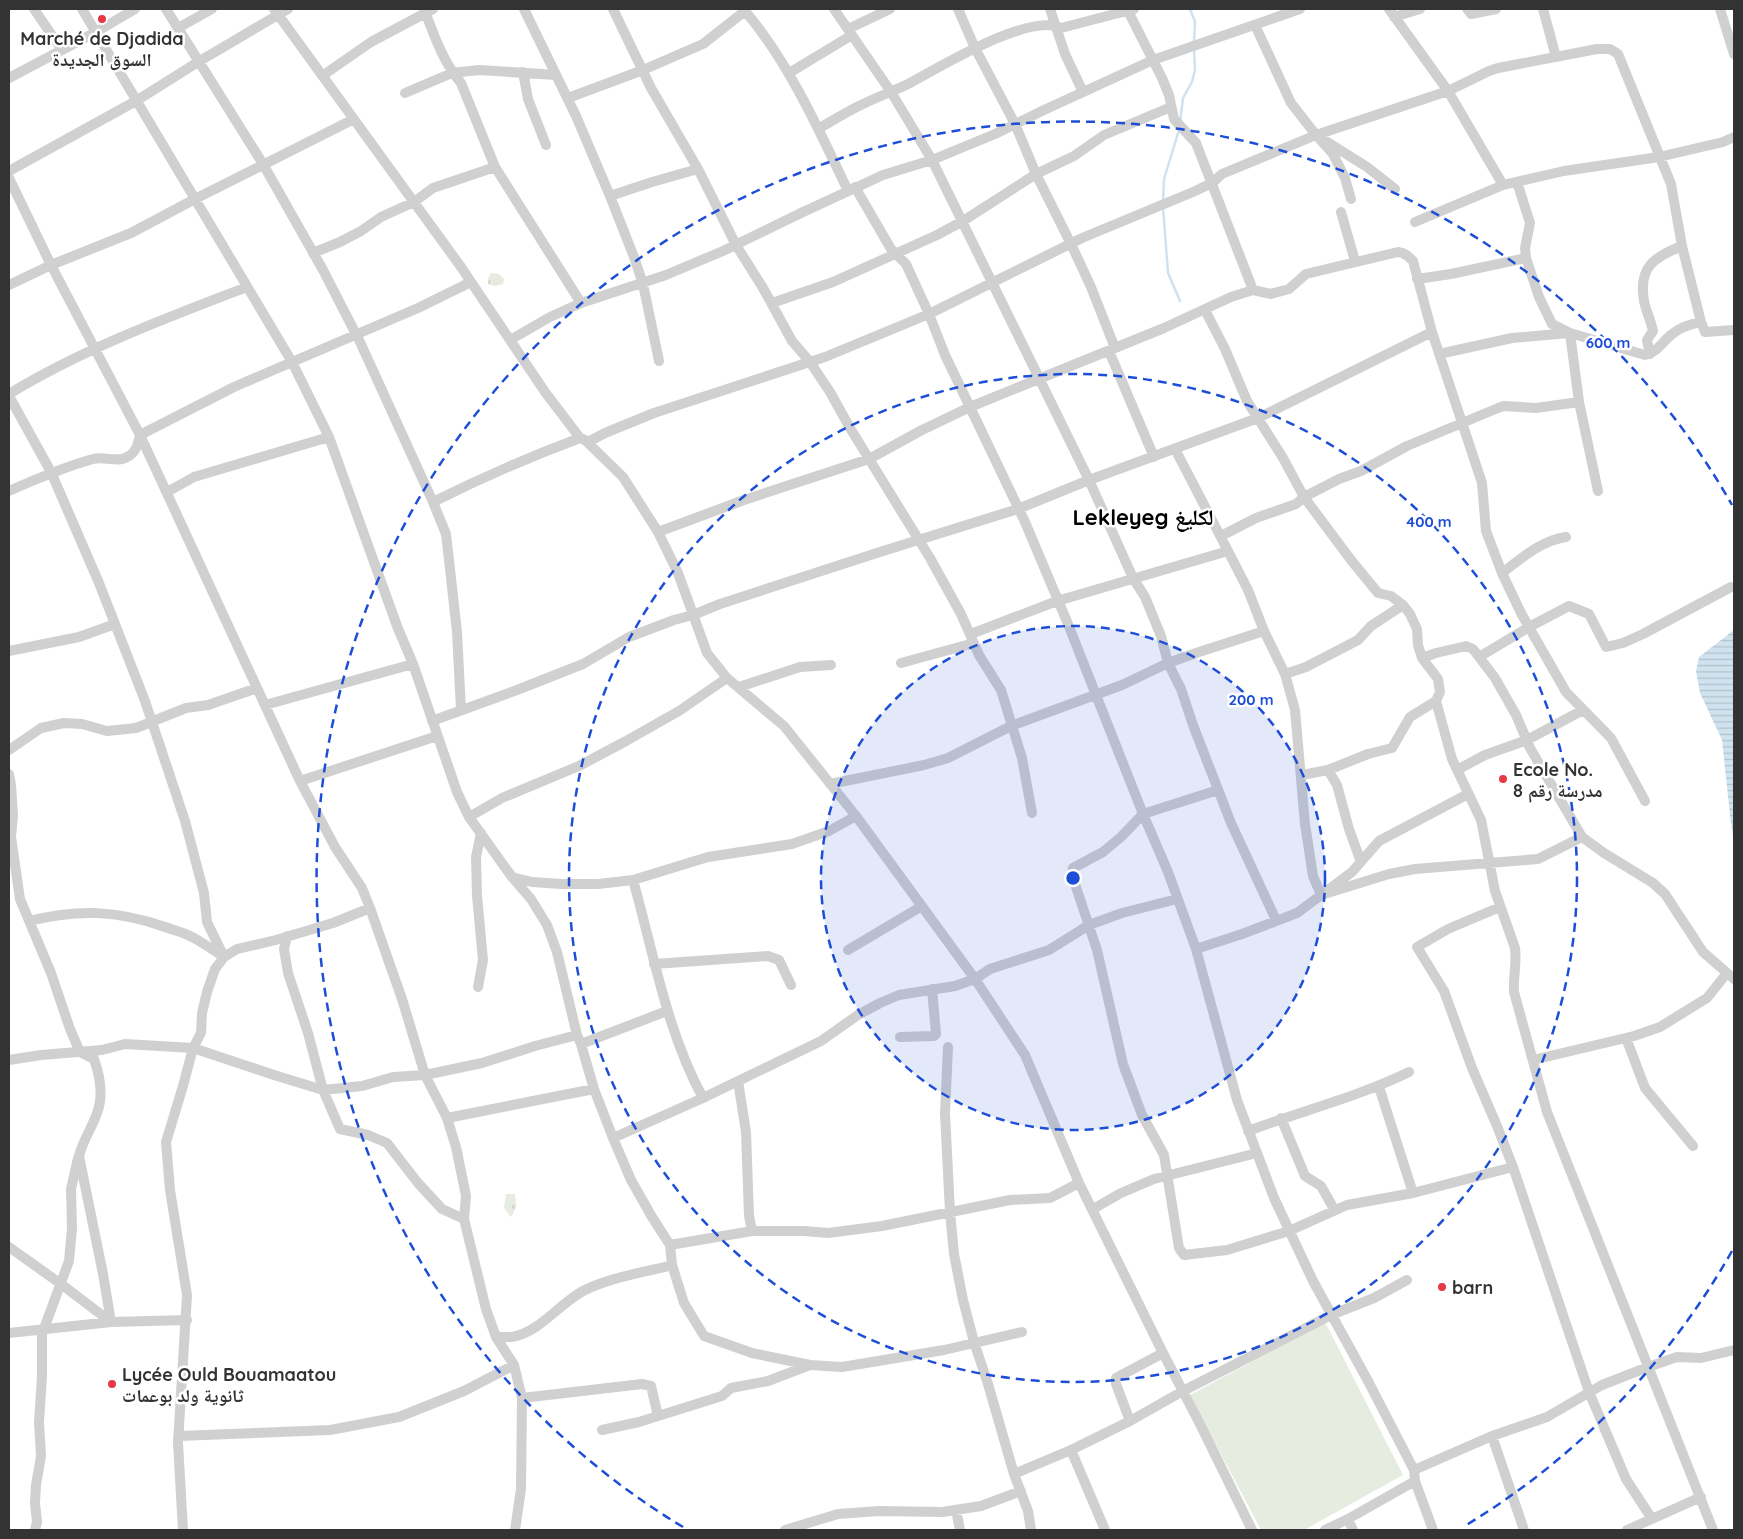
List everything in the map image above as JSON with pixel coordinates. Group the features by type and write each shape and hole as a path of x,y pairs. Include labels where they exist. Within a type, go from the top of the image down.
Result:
{"street":[{"path":"34,9 62,50"},
{"path":"82,9 292,362 329,437 397,626 413,664 457,792 469,816 548,925 594,1089 631,1180 670,1245 672,1265 684,1303 704,1336 752,1353 810,1365 842,1368 944,1350 1022,1332"},
{"path":"9,78 135,9"},
{"path":"166,9 263,164 313,253 357,335 433,502 446,534 457,632 461,710"},
{"path":"178,28 212,9"},
{"path":"9,171 136,101 276,12 288,9"},
{"path":"524,9 568,98 610,196 643,284 659,361"},
{"path":"613,9 643,70 698,169 736,245 792,341 810,362 830,392 930,558 979,655 1000,690 1022,758 1032,813"},
{"path":"834,9 891,92 932,160 1089,480 1133,578 1145,597 1161,636 1168,663 1181,689 1231,823 1276,920"},
{"path":"789,73 850,32 890,9"},
{"path":"958,9 975,48 1015,124 1036,174 1091,287 1112,349 1154,457"},
{"path":"1050,9 1065,54 1083,92"},
{"path":"818,129 859,105 891,92 1000,37 1030,28 1055,25 1061,28 1130,9 1162,78 1174,119 1196,143 1252,290"},
{"path":"510,340 550,317 581,303 643,284 736,245 883,175 932,160 1153,60 1300,9"},
{"path":"1420,9 1392,13 1448,91 1503,185"},
{"path":"1467,9 1471,14 1496,9"},
{"path":"1544,9 1556,57"},
{"path":"1720,9 1734,54"},
{"path":"322,76 371,42 428,10 444,59 461,84 495,167 581,303"},
{"path":"568,98 643,70 703,44 745,11 757,24 789,73 852,189 891,249 906,264 945,355 1018,509 1068,624 1095,695 1168,872 1196,949 1236,1100 1274,1198 1331,1315 1368,1381 1415,1476 1433,1530"},
{"path":"276,12 471,282 545,392 584,440 623,477 658,532 678,574 707,653 727,678 784,726 856,816 975,979 1025,1055 1079,1182 1252,1530"},
{"path":"1255,25 1291,103 1333,154 1345,178 1351,199"},
{"path":"433,502 492,473 605,433 654,413 810,362 929,314 1071,244 1212,183 1222,174 1316,135 1448,91 1498,68 1597,49 1610,49 1618,54 1671,184 1682,246 1705,332 1734,330"},
{"path":"405,93 452,73 479,70 556,75"},
{"path":"523,72 528,99 546,145"},
{"path":"772,304 833,282 896,255 963,221 1036,174 1074,156 1104,135 1171,107"},
{"path":"9,285 51,265 130,233 354,119"},
{"path":"1316,135 1351,156 1395,189"},
{"path":"1415,222 1503,185 1564,171 1659,157 1723,142 1734,137"},
{"path":"313,253 361,231 381,217 414,202 433,188 495,167"},
{"path":"610,196 698,169"},
{"path":"9,178 51,265 140,434 300,782 335,847 362,888 370,908 402,1000 425,1075 447,1118 456,1147 466,1196 464,1219 486,1309 496,1336 514,1365 522,1398 521,1489 515,1530"},
{"path":"1516,182 1530,223 1525,248 1526,258 1539,297 1552,324 1570,333 1640,354 1650,354 1675,332 1687,325 1701,322"},
{"path":"1341,212 1355,261"},
{"path":"1650,354 1647,339 1653,329 1644,302 1646,272 1650,264 1658,257 1682,246"},
{"path":"658,532 744,500 869,459 922,430 970,407 1206,310 1231,296 1252,290 1271,294 1289,289 1306,274 1355,261 1398,252 1403,253 1413,261 1432,332 1482,487 1486,531 1502,573 1529,627 1566,692 1611,738 1644,801"},
{"path":"1417,279 1451,274 1526,258"},
{"path":"140,434 234,387 418,308 471,282"},
{"path":"224,957 207,922 204,894 185,820 152,720 115,624 51,472 9,395 33,380 95,349 164,319 247,287"},
{"path":"1206,310 1225,349 1246,400 1283,458 1304,497 1378,593 1392,596 1410,614 1417,629 1418,645 1422,658 1438,679 1440,692 1436,701 1410,717 1392,748 1368,754 1328,770 1302,775"},
{"path":"432,721 582,664 629,637 674,620 1018,509 1089,480 1258,418 1432,332"},
{"path":"1439,354 1512,338 1570,333"},
{"path":"1570,333 1579,402 1598,491"},
{"path":"1221,536 1256,518 1296,504 1304,497 1339,480 1361,472 1407,446 1504,406 1536,408 1579,402"},
{"path":"9,491 51,472 96,458 123,460 130,456 137,447 140,434"},
{"path":"167,492 194,477 329,437"},
{"path":"1175,449 1248,590 1264,631 1285,674 1296,710 1305,824 1313,876 1321,895"},
{"path":"1502,573 1538,547 1551,540 1566,537"},
{"path":"901,662 972,639 1057,601 1228,550"},
{"path":"1479,657 1569,606 1589,614 1606,647 1623,643 1731,587"},
{"path":"1285,674 1306,667 1358,640 1371,626 1403,605"},
{"path":"9,652 79,637 115,624"},
{"path":"830,784 924,765 948,758 1011,726 1095,695 1168,663 1264,631"},
{"path":"1422,658 1436,652 1466,646 1473,649 1495,678 1516,715 1527,740 1582,837 1604,853 1654,883 1665,894 1703,952 1731,976 1707,998 1660,1027 1626,1038 1533,1060"},
{"path":"265,705 413,664"},
{"path":"739,687 800,667 830,665"},
{"path":"469,816 502,798 579,766 626,741 679,711 727,678"},
{"path":"9,750 41,728 64,722 82,724 107,731 136,728 186,708 208,705 257,688"},
{"path":"1436,701 1441,723 1457,770 1481,820 1495,891 1516,948 1514,992 1547,1112 1713,1530"},
{"path":"1457,770 1485,755 1527,740 1583,710"},
{"path":"300,782 437,736"},
{"path":"1328,770 1337,785 1349,829 1361,862"},
{"path":"9,774 12,785 13,805 12,869 20,899 51,973 80,1052 94,1059 100,1078 98,1112 82,1143 71,1190 72,1228 69,1261 42,1334 39,1422 41,1456 36,1485 37,1522 35,1530"},
{"path":"1218,790 1143,814 1121,837 1103,852 1073,868 1072,875 1097,950 1123,1064 1142,1115 1164,1155 1179,1248 1184,1255 1226,1250 1290,1231 1334,1209 1354,1203 1413,1193 1512,1167"},
{"path":"1196,949 1297,913 1352,872 1379,841 1468,794"},
{"path":"512,877 532,882 570,884 598,884 633,880 708,857 792,844 829,832 856,816"},
{"path":"478,987 483,960 477,896 476,857 481,833"},
{"path":"1321,895 1402,871 1428,867 1538,859 1582,837"},
{"path":"633,880 667,1011 691,1075 703,1098"},
{"path":"613,1138 703,1098 821,1041 858,1015 880,1003 899,995 955,986 975,979 990,969 1049,950 1089,925 1122,913 1177,899"},
{"path":"848,950 922,906"},
{"path":"1500,907 1448,930 1417,947 1444,991 1472,1068 1487,1100 1512,1167 1589,1392 1626,1479 1652,1519"},
{"path":"182,1530 179,1436 187,1295 170,1190 166,1142 192,1048 200,1033 202,1013 210,984 215,969 224,957 237,949 276,940 332,923 370,908"},
{"path":"29,921 53,915 93,913 140,918 190,936 224,957"},
{"path":"287,936 284,949 288,973 308,1033 323,1090 340,1129 368,1135 387,1143 442,1210 464,1219"},
{"path":"654,964 768,956 779,960 791,985"},
{"path":"900,1037 934,1036 936,1034 932,989"},
{"path":"9,1060 41,1054 102,1050 125,1044 192,1048 323,1090 362,1086 393,1078 425,1075 482,1062 535,1046 579,1039 667,1011"},
{"path":"1626,1038 1645,1088 1693,1146"},
{"path":"948,1047 945,1113 954,1254 974,1342 1014,1474 1028,1511 1031,1530"},
{"path":"1248,1131 1281,1118 1379,1086 1409,1072"},
{"path":"738,1081 746,1132 749,1208 752,1231"},
{"path":"1379,1086 1413,1193"},
{"path":"447,1118 594,1089"},
{"path":"1281,1118 1305,1176 1321,1186 1334,1209"},
{"path":"1093,1209 1121,1194 1166,1176 1257,1153"},
{"path":"79,1156 111,1322"},
{"path":"670,1245 752,1231 828,1233 882,1226 1010,1200 1050,1198 1079,1182"},
{"path":"9,1247 111,1322"},
{"path":"496,1336 512,1337 534,1328 583,1291 618,1277 644,1273 672,1265"},
{"path":"1014,1474 1071,1450 1130,1421 1331,1315 1374,1298 1407,1280"},
{"path":"9,1333 111,1322 187,1320"},
{"path":"1325,1530 1348,1519 1415,1476 1492,1436 1547,1417 1602,1385 1677,1357 1701,1358 1734,1350"},
{"path":"1130,1421 1116,1384 1116,1378 1163,1354"},
{"path":"179,1436 330,1430 399,1417 464,1391 514,1365"},
{"path":"602,1430 640,1422 722,1396 731,1388 768,1381 810,1365"},
{"path":"522,1398 642,1384 651,1386 658,1416"},
{"path":"1492,1436 1524,1530"},
{"path":"1071,1450 1104,1530"},
{"path":"785,1530 838,1514 879,1511 942,1512 981,1506 1021,1492"},
{"path":"1627,1530 1701,1496"},
{"path":"956,1510 960,1530"},
{"path":"1348,1519 1353,1530"}],"green space":[{"path":"491,273 499,274 504,279 503,284 495,286 488,284 488,278"},
{"path":"506,1194 515,1194 516,1207 511,1217 504,1208"},
{"path":"1325,1322 1403,1475 1304,1530 1261,1530 1190,1395"}],"water":[{"path":"1734,630 1734,841 1722,740 1700,693 1696,671 1699,657"}],"waterway":[{"path":"1190,9 1195,22 1194,42"},
{"path":"1180,122 1183,98 1192,82 1195,70 1194,48"},
{"path":"1163,202 1164,179 1179,130"},
{"path":"1163,207 1168,273 1180,301"}],"place":[{"name":"Marché de Djadida السوق الجديدة","path":"102,19"},
{"name":"Ecole No. 8 مدرسة رقم","path":"1503,779"},
{"name":"barn","path":"1442,1287"},
{"name":"Lycée Ould Bouamaatou ثانوية ولد بوعمات","path":"112,1384"}],"district":[{"name":"Lekleyeg لكليغ","path":"1143,517"}]}
